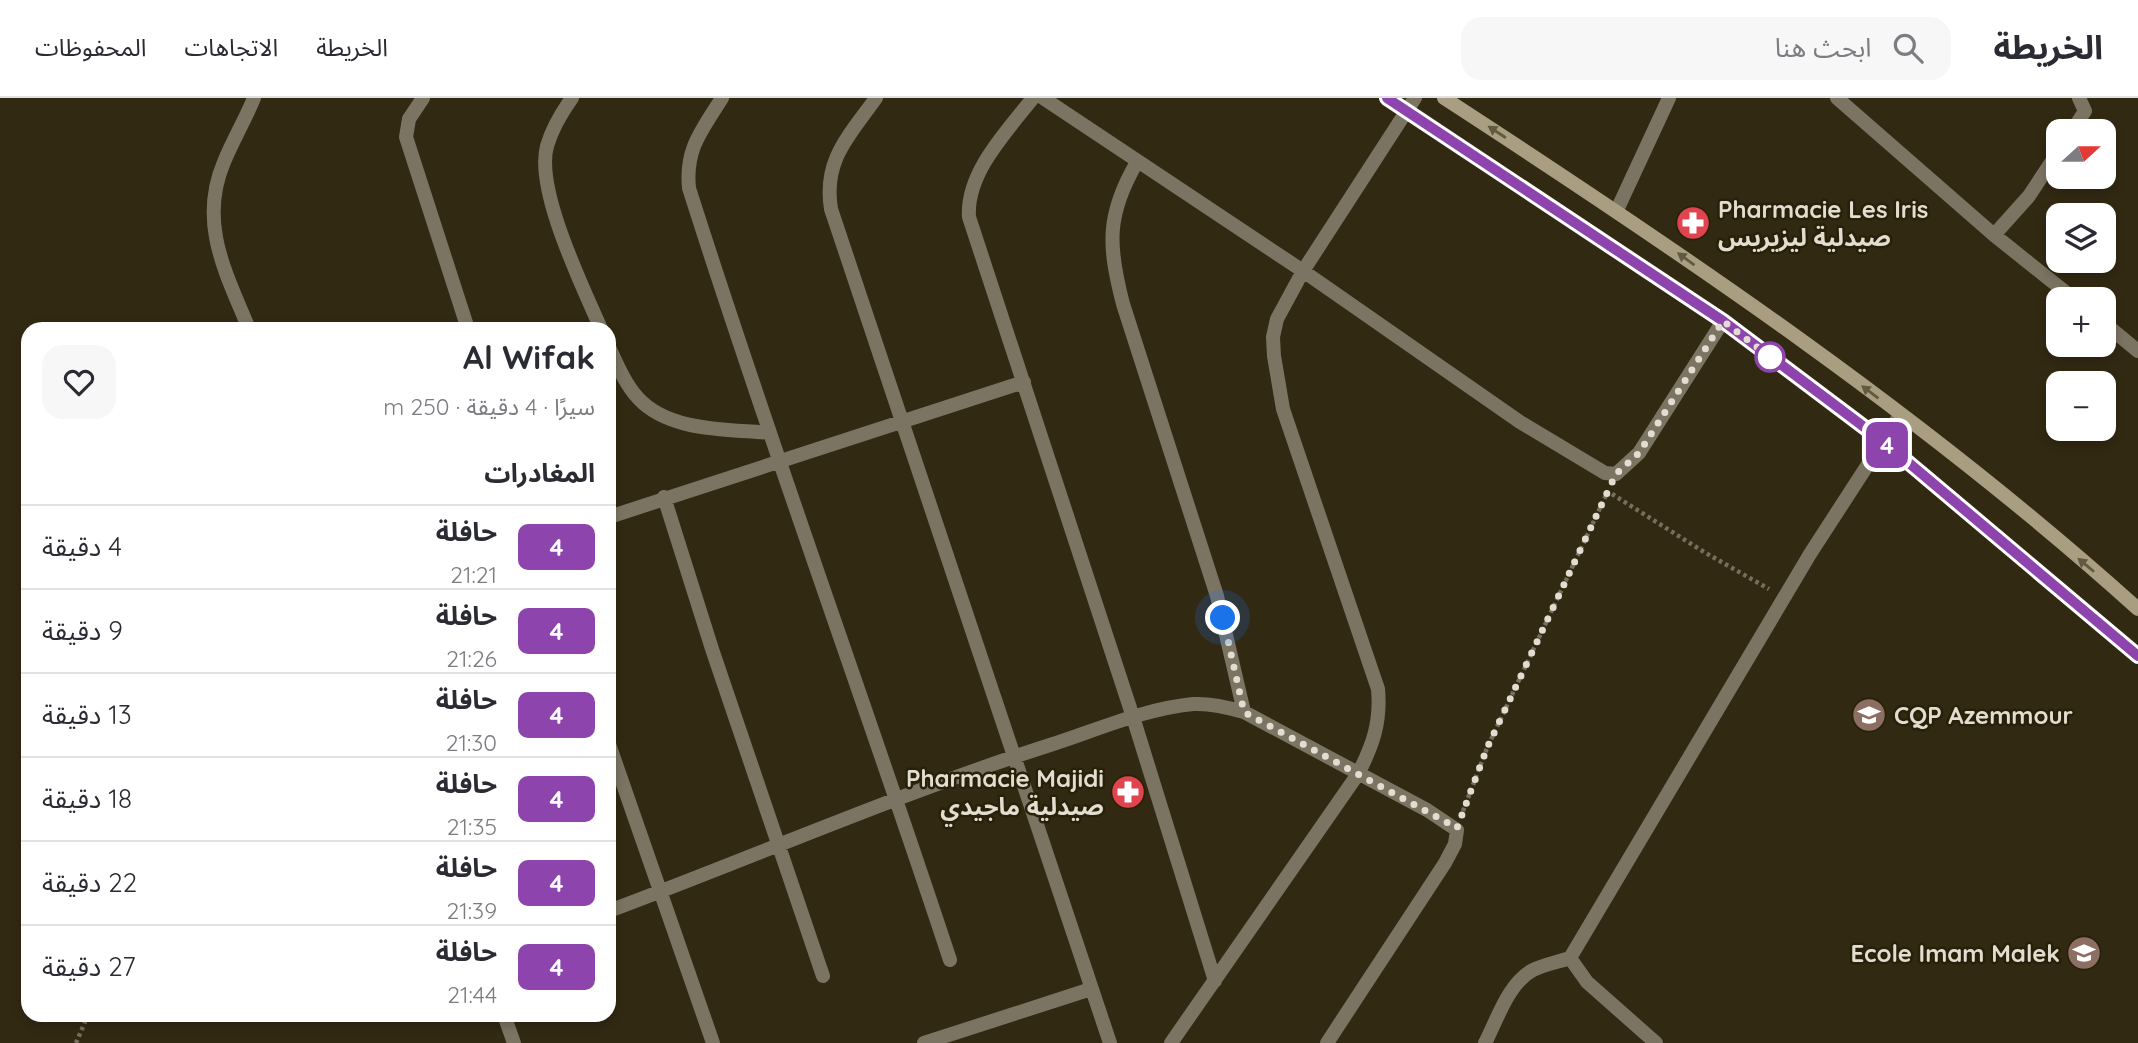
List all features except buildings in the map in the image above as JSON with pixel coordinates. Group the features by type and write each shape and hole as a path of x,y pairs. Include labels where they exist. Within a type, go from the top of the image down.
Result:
{"main road":[{"path":"1387,98 1723,321 1884,442 2138,656"},
{"path":"1444,98 1617,210 1900,415 2008,499 2138,609"}],"street":[{"path":"246,322 214,235 211,212 223,163 254,98"},
{"path":"423,98 408,119 406,137 466,322"},
{"path":"572,98 547,147 547,184 573,262 598,322"},
{"path":"722,98 692,150 687,166 689,188 950,960"},
{"path":"876,98 837,155 829,175 828,191 836,227 1110,1043"},
{"path":"1032,98 982,169 968,206 1215,981"},
{"path":"1044,98 1303,271 1520,422 1599,471 1616,474 1639,453 1723,321"},
{"path":"1171,1043 1358,774 1376,736 1380,711 1378,689 1283,409 1273,337 1277,319 1303,271 1415,98"},
{"path":"1617,210 1669,98"},
{"path":"1826,98 1832,98"},
{"path":"1837,98 1994,235 2059,287"},
{"path":"2079,98 2085,111 2080,119"},
{"path":"1137,162 1117,205 1112,239 1113,263 1123,304 1217,596 1244,712"},
{"path":"1994,235 2029,196 2046,170"},
{"path":"2116,333 2138,351"},
{"path":"616,360 636,397 662,415 690,424 770,433"},
{"path":"616,514 779,459 1024,382"},
{"path":"1485,1043 1514,989 1525,975 1534,969 1570,958 1817,544 1900,415"},
{"path":"664,497 823,976"},
{"path":"616,908 897,798 1015,756 1133,717 1192,704 1215,704 1244,712 1457,828 1457,839 1445,863 1327,1043"},
{"path":"616,763 713,1043"},
{"path":"1570,958 1587,982 1656,1043"},
{"path":"924,1043 1091,989"},
{"path":"506,1022 514,1043"}],"path":[{"path":"1457,828 1487,748 1616,474"},
{"path":"1608,491 1684,540 1785,598"},
{"path":"76,1043 85,1022"}],"bus line":[{"name":"4","path":"1387,98 1723,321 1884,442 2138,656"}],"place":[{"name":"Pharmacie Les Iris صيدلية ليزيريس","path":"1693,223"},
{"name":"CQP Azemmour","path":"1869,715"},
{"name":"Pharmacie Majidi صيدلية ماجيدي","path":"1128,792"},
{"name":"Ecole Imam Malek","path":"2084,953"}],"route":[{"path":"1223,618 1244,712 1457,828 1487,748 1616,474 1639,453 1723,321 1770,357"}]}
